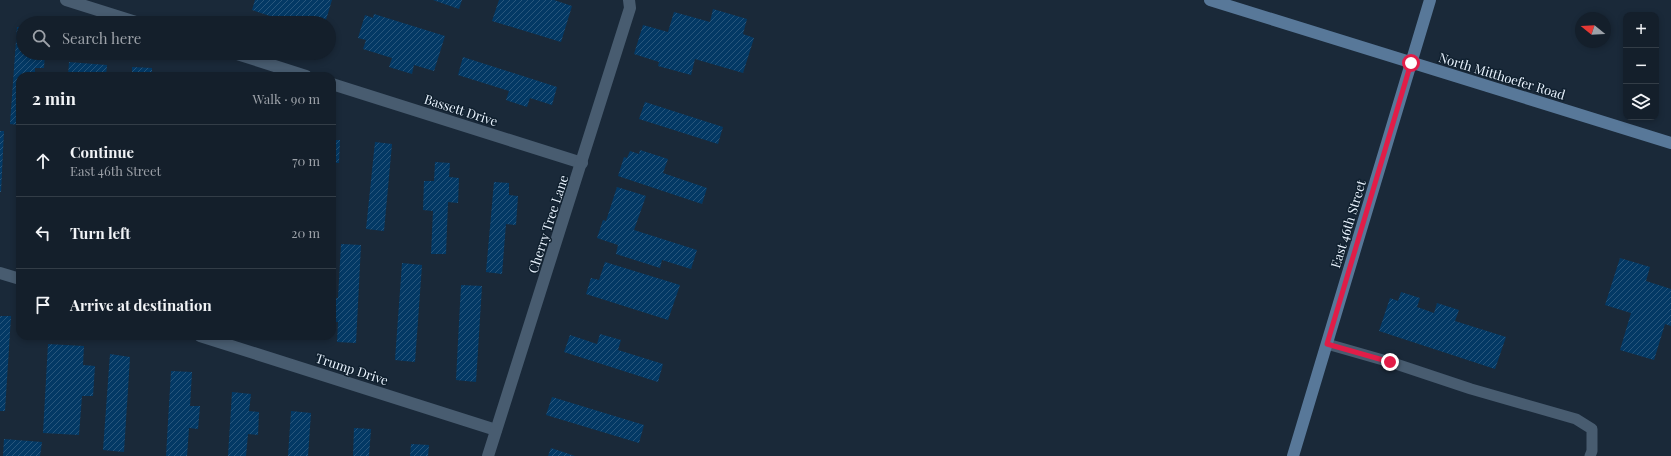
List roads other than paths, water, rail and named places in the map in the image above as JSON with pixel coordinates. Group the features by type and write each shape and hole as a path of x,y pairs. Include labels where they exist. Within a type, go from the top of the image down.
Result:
{"main road":[{"name":"North Mitthoefer Road","path":"1210,0 1671,143"},
{"name":"East 46th Street","path":"1293,456 1430,0"}],"street":[{"path":"66,0 117,16"},
{"name":"Cherry Tree Lane","path":"488,456 630,8 629,0"},
{"path":"256,60 293,72"},
{"name":"Bassett Drive","path":"336,85 582,163"},
{"path":"0,273 16,278"},
{"name":"Trump Drive","path":"213,340 496,430"}],"lane":[{"path":"1327,344 1390,362 1471,389 1576,419 1592,429 1592,451 1590,456"}]}
